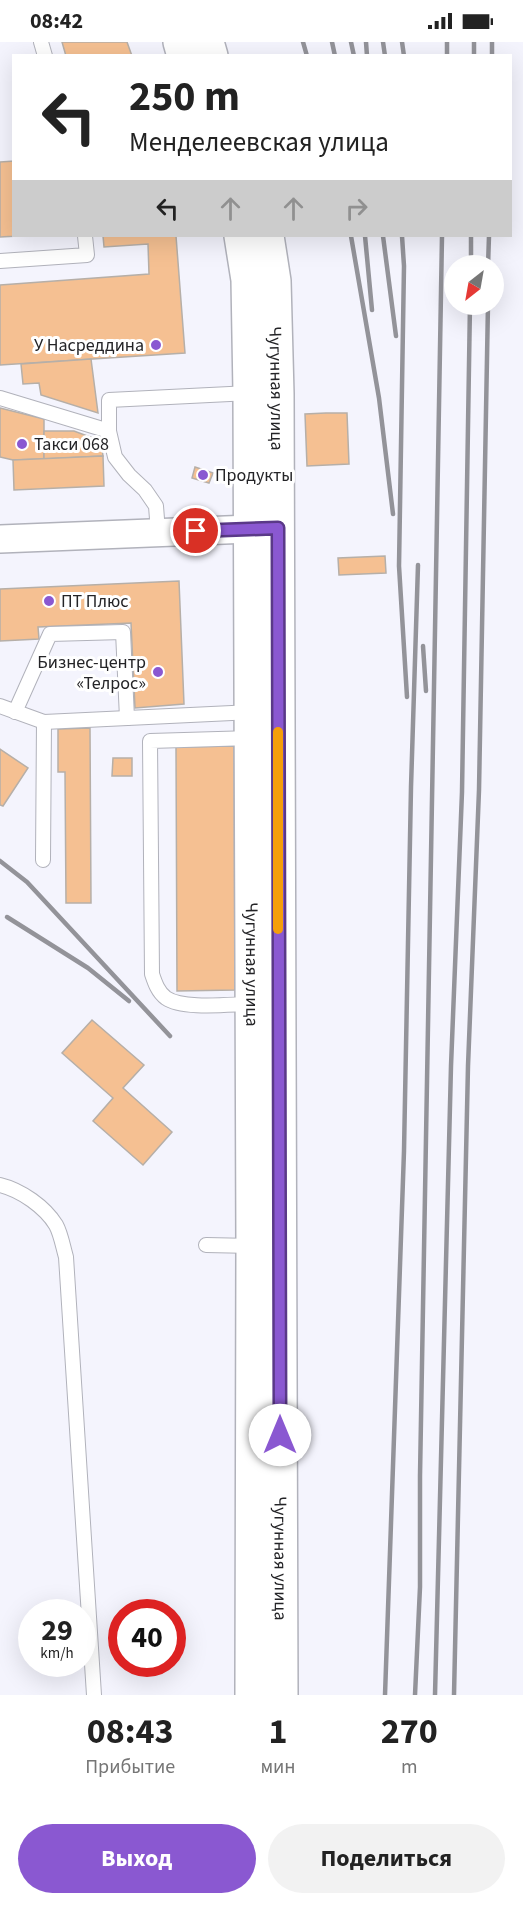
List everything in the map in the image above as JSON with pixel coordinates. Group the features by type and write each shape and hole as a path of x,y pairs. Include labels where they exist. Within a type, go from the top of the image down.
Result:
{"street":[{"name":"Чугунная улица","path":"241,237 263,394"},
{"name":"Чугунная улица","path":"267,237 274,281 263,394 266,1246 281,1695"},
{"path":"0,538 264,528"},
{"name":"Чугунная улица","path":"252,1695 266,1246"}],"lane":[{"path":"0,261 87,255 86,237"},
{"path":"158,532 156,506 145,490 129,476 115,457 109,431 109,400 263,394"},
{"path":"0,398 109,431"},
{"path":"15,712 50,633 123,632 127,718"},
{"path":"0,706 44,722 127,718 264,725"},
{"path":"43,860 44,722"},
{"path":"264,725 150,741 152,974 157,987 167,999 183,1005 265,1004"},
{"path":"0,1185 7,1186 38,1204 57,1226 66,1257 94,1695"},
{"path":"206,1245 266,1246"}],"building":[{"path":"62,42 127,42 131,54 65,54"},
{"path":"12,161 12,236 0,237 0,162"},
{"path":"103,237 176,237 185,353 0,365 0,285 149,274 148,244 104,247"},
{"path":"91,359 98,413 41,395 39,383 23,384 21,364"},
{"name":"Такси 068","path":"0,408 44,419 44,459 13,460 0,457"},
{"path":"347,413 349,464 307,466 305,414"},
{"path":"44,431 74,431 101,441 103,456 44,459"},
{"path":"103,456 104,486 14,490 13,460"},
{"name":"Продукты","path":"195,467 213,473 209,483 192,478"},
{"path":"385,556 386,573 339,575 338,558"},
{"name":"Бизнес-центр «Телрос»","path":"179,581 184,704 135,708 131,623 38,627 39,639 0,641 0,589"},
{"path":"90,728 91,903 66,903 65,772 58,772 58,729"},
{"path":"234,746 235,990 177,991 176,747"},
{"path":"0,749 28,768 3,806 0,805"},
{"path":"113,758 132,758 132,776 112,776"},
{"path":"92,1020 144,1065 123,1088 172,1132 143,1165 93,1121 113,1098 62,1053"}],"railway":[{"path":"303,42 306,54"},
{"path":"332,42 335,54"},
{"path":"351,42 354,54"},
{"path":"366,42 367,54"},
{"path":"383,42 385,54"},
{"path":"402,42 404,54"},
{"path":"447,42 447,54"},
{"path":"474,42 474,54"},
{"path":"492,42 492,54"},
{"path":"351,237 379,398 393,514"},
{"path":"365,237 372,310"},
{"path":"383,237 396,336"},
{"path":"402,237 404,266 399,566 407,697"},
{"path":"415,1695 420,1587 420,1476 442,237"},
{"path":"471,237 471,255"},
{"path":"488,255 489,237"},
{"path":"435,1695 451,1066 462,792 470,315"},
{"path":"454,1695 468,1066 479,790 488,315"},
{"path":"385,1695 404,1151 418,565"},
{"path":"423,646 426,691"},
{"path":"0,861 27,882 170,1036"},
{"path":"7,917 88,968 129,1001"}],"slow traffic":[{"path":"278,732 278,929"}],"place":[{"name":"У Насреддина","path":"156,345"},
{"name":"Такси 068","path":"22,444"},
{"name":"Продукты","path":"203,475"},
{"name":"ПТ Плюс","path":"49,601"},
{"name":"Бизнес-центр «Телрос»","path":"158,672"}],"route":[{"path":"196,531 278,528 280,1435"}]}
